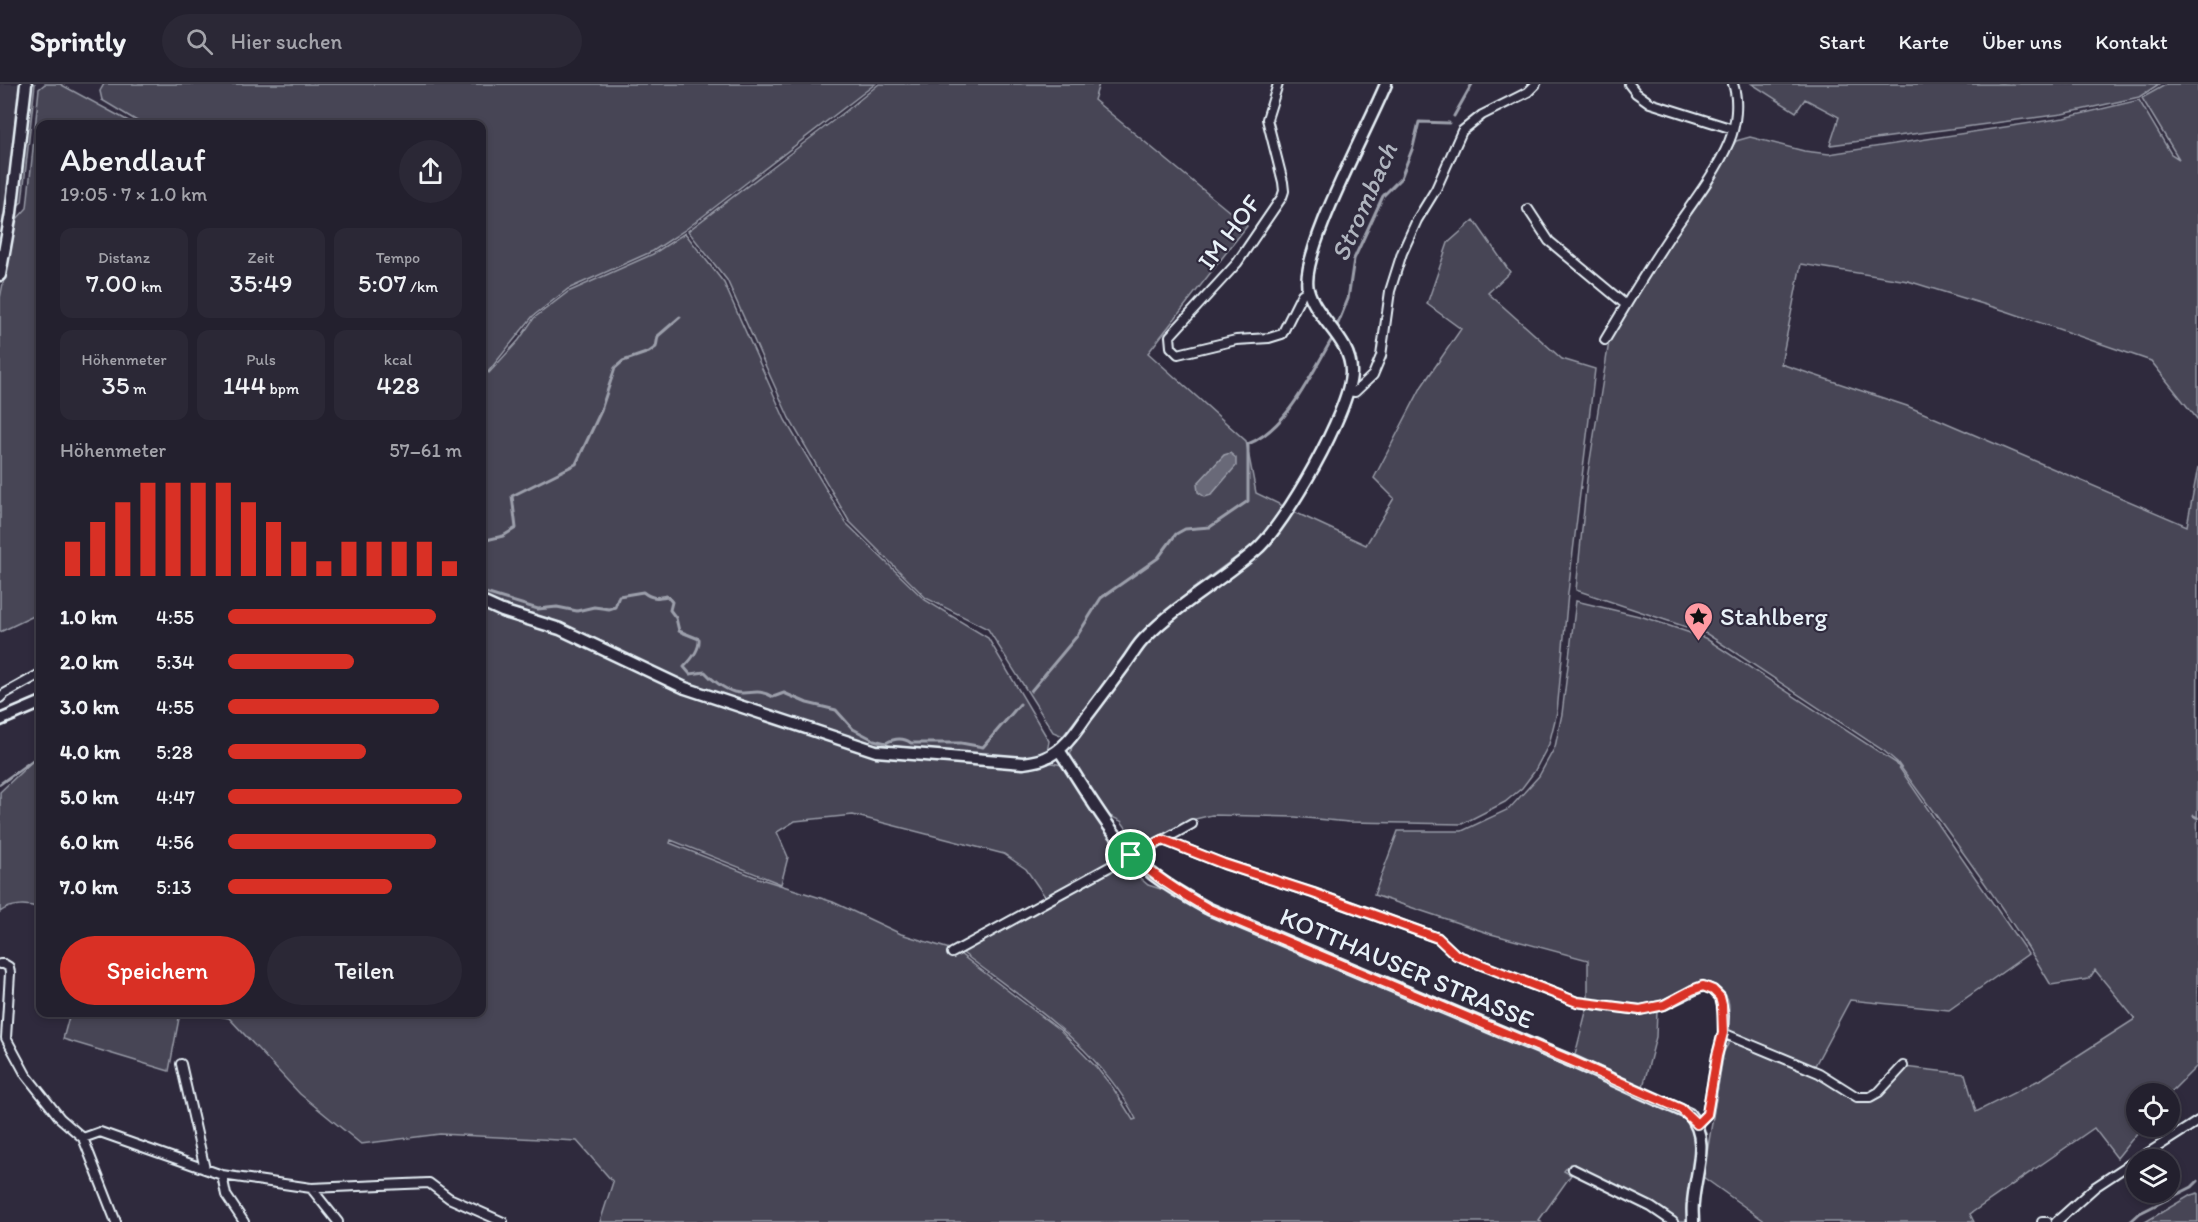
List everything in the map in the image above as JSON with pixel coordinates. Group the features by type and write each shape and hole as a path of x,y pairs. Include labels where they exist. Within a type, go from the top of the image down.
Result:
{"street":[{"path":"0,275 26,84"},
{"name":"IM HOF","path":"1278,84 1267,120 1284,191 1237,263 1170,336 1171,347 1178,354 1236,340 1269,338 1282,334 1302,294 1308,290"},
{"path":"486,604 560,629 685,688 876,752 1023,764 1044,759 1059,750 1069,740 1145,638 1192,597 1257,549 1309,475 1334,427 1348,391 1351,372 1348,356 1341,342 1316,307 1308,290 1307,276 1318,236 1386,84"},
{"path":"1348,391 1355,392 1373,375 1381,356 1390,291 1402,253 1416,220 1436,189 1462,131 1482,115 1528,92 1536,84"},
{"path":"1629,84 1650,104 1733,129"},
{"path":"1605,340 1729,143 1733,129 1736,98 1733,84"},
{"path":"1528,209 1549,241 1626,305"},
{"path":"0,698 36,676"},
{"path":"0,720 36,705"},
{"name":"KOTTHAUSER STRASSE","path":"1059,750 1131,855 1175,890 1209,909 1681,1109 1697,1124"},
{"path":"952,953 1192,824"},
{"path":"1163,840 1224,864 1438,938 1456,955 1577,1002 1640,1010 1664,1005 1703,986 1713,990 1720,997 1722,1005 1723,1033 1707,1114 1697,1124 1701,1136 1701,1151 1693,1203 1694,1222"},
{"path":"0,964 9,967 10,973 6,1038 33,1083 60,1118 83,1138 116,1222"},
{"path":"1723,1033 1819,1073 1857,1097 1870,1098 1879,1092 1903,1066"},
{"path":"181,1064 205,1169"},
{"path":"2154,1149 2198,1121"},
{"path":"83,1138 100,1131 222,1175 311,1188 429,1183 449,1198 503,1222"},
{"path":"2056,1222 2095,1187 2126,1167"},
{"path":"1573,1169 1651,1207 1673,1222"},
{"path":"222,1175 226,1195 244,1222"},
{"path":"311,1188 338,1222"},
{"path":"2042,1222 2047,1222"}],"shaded area":[{"path":"0,84 22,84 5,234 0,246"},
{"path":"31,84 35,84 22,202 17,206"},
{"path":"45,84 60,84 127,120 36,120 36,615 0,632 0,298 16,220 27,208 39,89"},
{"path":"104,84 875,84 685,230 653,251 568,289 533,316 488,372 519,340 534,318 568,292 653,254 685,233 724,283 785,420 846,523 925,600 988,638 1049,741 1047,752 1025,759 875,744 707,691 875,755 1047,762 1062,765 1116,844 1116,860 1046,898 1026,869 1004,854 853,815 795,821 777,832 788,857 781,884 671,840 670,843 758,878 833,902 901,934 956,951 1061,1031 1113,1088 1133,1120 1136,1119 1120,1093 1080,1046 1033,1005 959,950 1125,865 1148,885 1167,891 1208,913 1569,1064 1682,1114 1695,1134 1696,1155 1690,1218 1685,1222 1674,1222 1653,1204 1570,1164 1564,1171 1571,1175 1539,1220 1541,1222 600,1222 613,1182 577,1141 440,1134 361,1144 300,1094 229,1018 224,1017 486,1017 486,120 135,120 102,100 100,91"},
{"path":"879,84 1099,84 1094,100 1247,226 1148,353 1246,441 1256,493 1283,506 1258,541 1190,591 1142,635 1063,736 1053,732 988,629 926,598 849,521 789,418 727,280 688,231"},
{"path":"1752,84 2159,84 2139,97 2062,114 1830,145 1839,117 1805,99 1796,112"},
{"path":"2167,84 2198,84 2198,420 2151,361 2006,311 1908,281 1801,264 1781,364 1907,406 2187,526 2198,467 2197,1066 2180,1083 2126,1083 2126,1137 2134,1137 2117,1158 2094,1128 1970,1214 1974,1222 1766,1222 1703,1177 1724,1051 1730,1041 1785,1059 1856,1098 1871,1099 1904,1067 1965,1074 1976,1112 2043,1078 2135,1019 2095,970 2089,979 2051,985 1977,872 1897,762 1884,751 1707,634 1576,590 1587,479 1609,342 1628,307 1736,141 1750,137 1804,151 1829,154 2064,118 2139,100 2171,154 2179,159 2142,98"},
{"path":"1474,220 1510,272 1488,293 1562,359 1595,369 1568,593 1557,712 1549,744 1534,772 1522,788 1505,802 1462,824 1349,822 1295,817 1212,815 1191,820 1140,846 1121,821 1110,816 1070,758 1072,745 1148,640 1195,602 1290,510 1366,545 1394,498 1374,478 1422,386 1461,329 1427,304 1448,243"},
{"path":"1576,601 1643,617 1705,638 1896,763 2028,954 1949,1010 1850,1000 1813,1069 1733,1034 1728,1026 1727,998 1717,987 1707,984 1697,985 1644,1007 1624,1007 1588,1001 1588,960 1491,934 1374,895 1398,831 1462,831 1509,809 1539,776 1555,747 1562,714"},
{"path":"36,758 36,907 20,905 0,912 0,792"},
{"path":"1588,1004 1638,1014 1657,1011 1656,1037 1643,1087 1575,1055"},
{"path":"69,1017 179,1017 169,1071 63,1039"},
{"path":"2198,1193 2198,1222 2145,1222 2180,1203"}],"water":[{"path":"1230,453 1236,458 1236,466 1211,495 1205,497 1198,492 1197,484 1224,455"}],"waterway":[{"name":"Strombach","path":"1454,116 1472,84"},
{"name":"Strombach","path":"1337,326 1348,299 1354,259 1383,196 1401,178 1413,147 1419,122 1449,123"},
{"path":"486,540 503,536 516,528 512,496 576,464 600,413 615,368 623,361 649,352 656,347 658,336 680,317"},
{"name":"Strombach","path":"1031,691 1077,636 1101,598 1158,558 1176,534 1185,529 1210,527 1248,501 1248,444 1275,426 1287,413 1332,339"},
{"name":"Strombach","path":"486,593 538,609 557,607 577,611 594,607 609,609 615,607 619,596 643,592 649,596 667,596 672,602 670,610 676,618 679,631 699,639 697,650 684,667 690,674 705,672 718,684 734,692 758,692 773,697 784,693 807,703 836,710 853,729 874,740 886,743 899,739 911,743 961,743 983,747 1020,704"},
{"name":"Strombach","path":"0,784 36,758"},
{"path":"2194,816 2198,818"},
{"path":"2130,1222 2140,1213 2192,1187 2198,1181"}],"place":[{"name":"Stahlberg","path":"1699,642"}],"route":[{"path":"1163,840 1248,873 1313,893 1438,938 1456,955 1577,1002 1640,1010 1664,1005 1703,986 1713,990 1720,997 1724,1016 1723,1033 1707,1114 1697,1124 1689,1114 1681,1109 1209,909 1175,890 1131,855 1163,840"}]}
